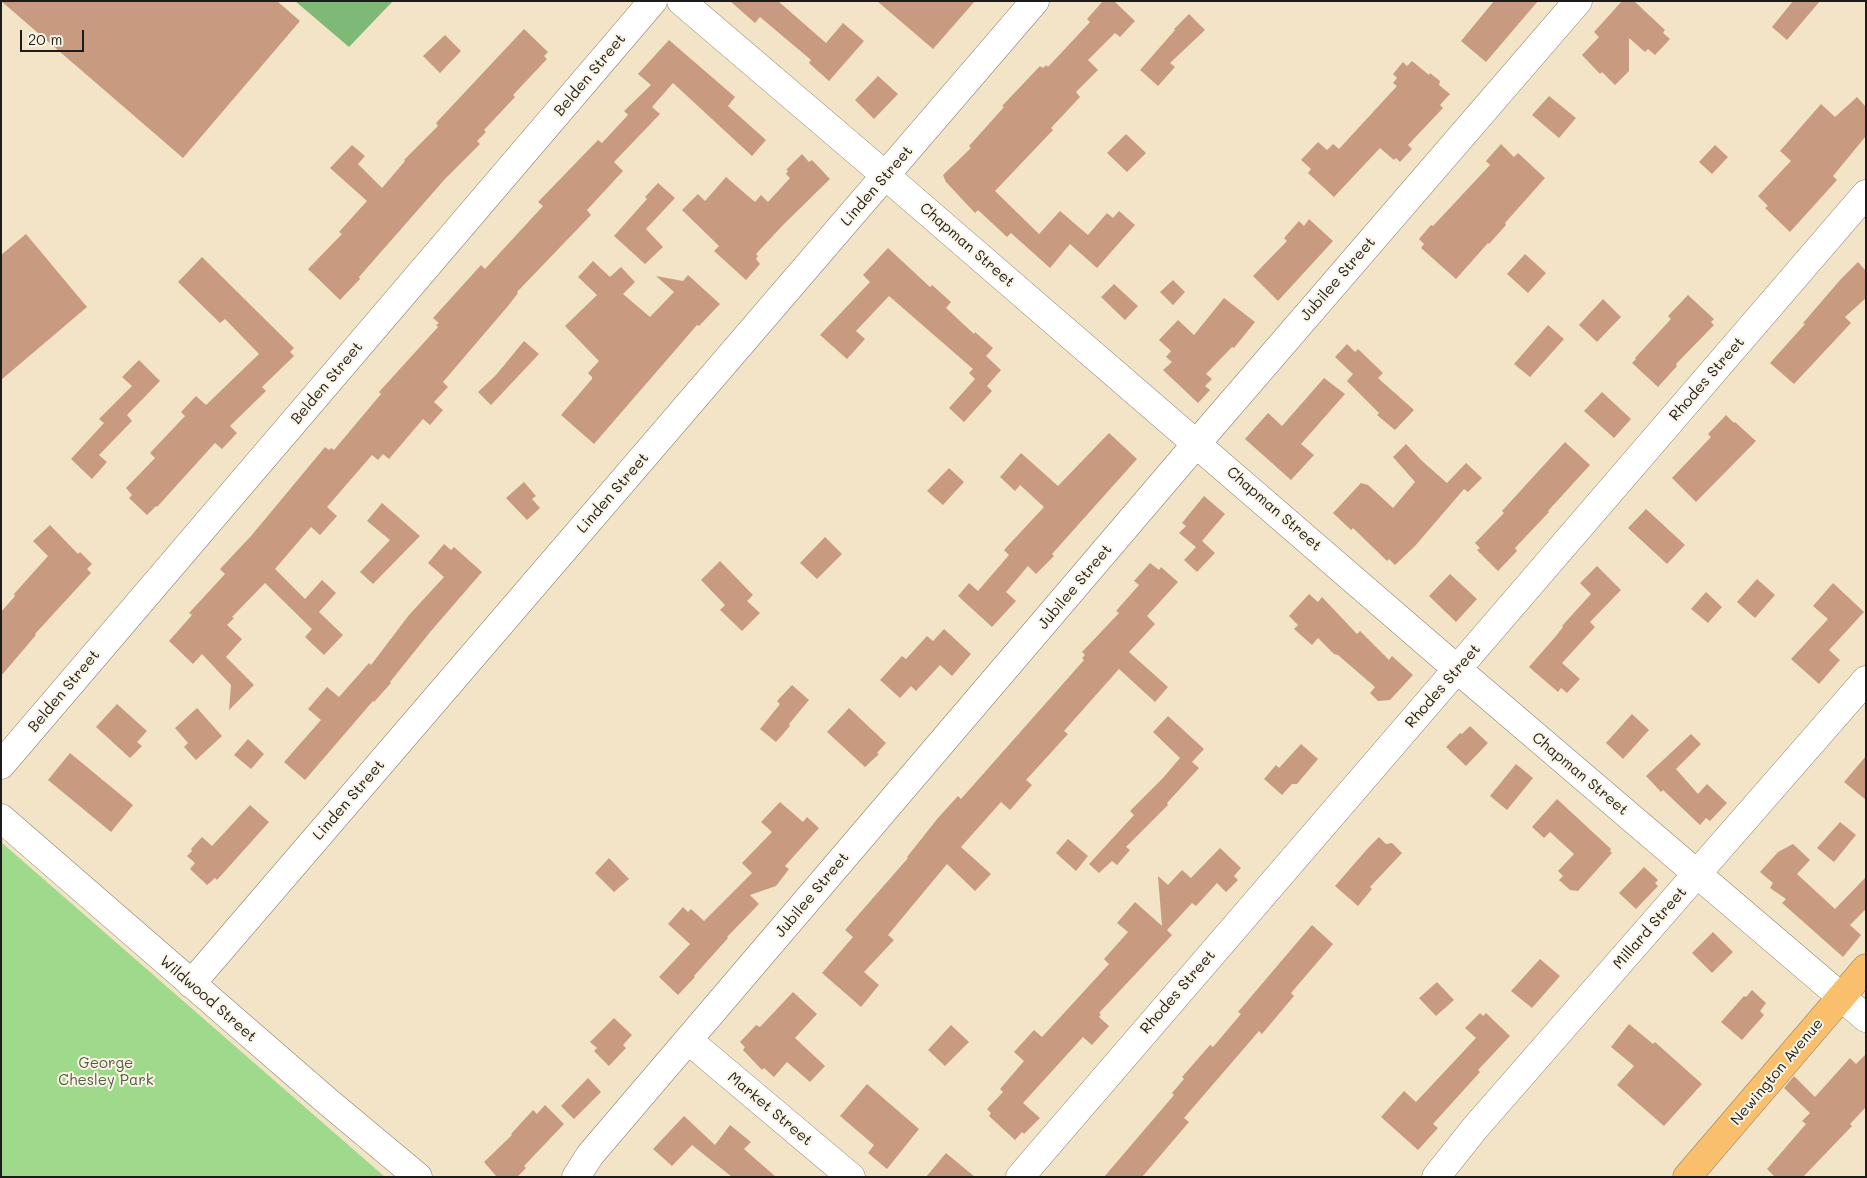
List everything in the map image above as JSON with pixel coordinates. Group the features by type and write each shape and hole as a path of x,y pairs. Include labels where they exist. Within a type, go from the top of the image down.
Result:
{"main road":[{"name":"Newington Avenue","path":"1687,1177 1866,968"}],"street":[{"name":"Belden Street","path":"1,765 653,1"},
{"name":"Chapman Street","path":"681,1 1197,443 1457,669 1866,1018"},
{"name":"Linden Street","path":"191,984 1035,1"},
{"name":"Jubilee Street","path":"576,1177 590,1155 1197,443 1578,1"},
{"name":"Rhodes Street","path":"1020,1177 1866,194"},
{"name":"Millard Street","path":"1436,1177 1475,1128 1866,680"},
{"name":"Wildwood Street","path":"1,818 326,1101 418,1177"},
{"name":"Market Street","path":"688,1040 851,1177"}],"green space":[{"path":"295,1 393,1 349,47"},
{"name":"George Chesley Park","path":"1,842 385,1177 1,1177"}],"building":[{"path":"1,1 277,1 300,21 183,158"},
{"path":"730,1 778,1 826,43 843,23 864,41 829,81 809,63 811,60 760,17 755,23"},
{"path":"877,1 975,1 933,49"},
{"path":"1103,1 1114,1 1135,21 1120,37 1115,33 1088,60 1098,70 1076,92 1080,97 1051,128 1053,130 995,191 1039,234 1060,211 1088,235 1107,213 1113,218 1119,211 1135,225 1097,268 1070,244 1050,268 1011,233 1007,237 978,210 975,213 946,182 943,175 971,148 969,146 1004,107 1002,106 1040,66 1043,68 1046,65 1048,67 1090,22 1087,19"},
{"path":"1494,1 1538,1 1486,62 1461,41"},
{"path":"1622,1 1634,1 1665,30 1663,33 1670,39 1655,55 1648,49 1645,52 1629,38 1629,71 1615,85 1602,72 1600,74 1582,55 1599,37 1594,32"},
{"path":"1793,1 1820,1 1787,40 1772,27"},
{"path":"1189,14 1205,30 1170,63 1175,67 1158,86 1140,70"},
{"path":"524,29 548,52 544,56 547,59 513,95 515,97 484,130 486,132 477,141 480,144 445,179 340,300 308,269 342,234 339,232 367,201 330,168 352,145 365,156 358,164 382,188 404,160 438,126 436,123"},
{"path":"445,35 461,51 440,73 423,56"},
{"path":"669,40 735,97 728,106 766,140 752,156 673,83 652,107 660,114 614,162 623,171 587,210 591,215 517,292 508,306 443,382 448,387 434,402 443,410 430,425 423,419 389,459 383,454 378,460 372,455 327,507 337,516 320,535 311,527 275,569 305,599 322,580 336,593 319,612 343,635 324,655 305,637 312,629 265,583 232,617 234,618 227,625 242,639 226,657 254,685 229,710 231,685 202,654 193,664 169,641 192,615 189,613 225,574 220,569 251,536 325,447 329,450 331,448 334,450 381,394 379,392 438,327 436,325 439,323 433,318 481,265 485,269 543,206 538,202 598,140 602,143 628,115 624,111 651,85 638,74"},
{"path":"1412,61 1429,75 1430,73 1440,81 1439,85 1450,94 1440,105 1443,108 1408,145 1412,149 1400,162 1396,158 1394,160 1380,148 1334,197 1308,173 1311,169 1301,160 1318,142 1327,150 1333,144 1339,149 1397,86 1393,83 1397,78 1393,74 1403,62 1407,66"},
{"path":"878,76 898,94 874,119 855,100"},
{"path":"1549,96 1576,118 1559,138 1532,115"},
{"path":"1857,97 1866,107 1866,136 1833,176 1837,180 1790,232 1765,208 1768,206 1758,196 1791,161 1780,151 1821,104 1835,117"},
{"path":"1126,134 1146,153 1127,172 1107,153"},
{"path":"1501,144 1514,157 1518,153 1545,178 1505,223 1506,225 1456,279 1421,248 1424,244 1419,239 1490,165 1486,161"},
{"path":"1715,145 1728,157 1712,174 1699,162"},
{"path":"802,154 809,162 812,160 830,179 756,254 758,256 756,259 760,264 746,280 714,251 719,246 682,210 698,194 705,201 726,177 755,202 761,195 768,202 790,178 786,174 788,171 786,170"},
{"path":"658,183 675,198 646,229 663,247 645,264 614,236 647,199 645,197"},
{"path":"1309,219 1333,241 1278,301 1253,276 1287,241 1284,238 1299,221 1304,226"},
{"path":"26,234 87,307 1,380 1,255"},
{"path":"888,248 930,287 932,285 951,302 946,308 974,334 975,332 993,348 986,356 1001,370 987,386 992,391 964,422 949,408 975,379 969,373 973,369 889,296 856,331 865,339 847,359 820,335 870,282 863,275"},
{"path":"1525,254 1546,273 1528,293 1507,274"},
{"path":"202,257 294,348 290,352 294,356 262,387 266,391 230,426 237,433 222,449 215,443 157,507 147,515 129,498 132,495 126,488 155,458 150,453 185,416 181,412 196,396 206,405 259,354 225,319 220,323 178,282"},
{"path":"593,261 610,277 621,267 635,282 623,294 650,317 674,292 656,276 683,281 688,275 720,304 699,326 697,325 594,444 561,415 592,379 588,373 599,361 565,326 597,295 578,277"},
{"path":"1858,262 1866,271 1866,298 1845,317 1851,323 1794,384 1770,363 1805,324 1803,323 1841,279"},
{"path":"1173,280 1185,292 1173,305 1160,292"},
{"path":"1114,284 1138,306 1125,320 1101,297"},
{"path":"1688,295 1714,319 1711,322 1714,325 1676,364 1677,366 1658,387 1632,363 1671,319 1668,316"},
{"path":"1224,298 1255,322 1234,348 1232,347 1206,374 1212,379 1205,386 1210,390 1198,403 1163,370 1172,362 1166,357 1171,351 1159,340 1178,320 1194,335"},
{"path":"1603,299 1621,317 1597,342 1579,325"},
{"path":"1548,325 1564,339 1530,377 1514,364"},
{"path":"524,341 539,354 491,405 478,392 496,375"},
{"path":"1347,344 1355,352 1358,349 1383,373 1378,378 1414,410 1395,430 1377,415 1379,413 1347,381 1353,374 1335,357"},
{"path":"139,360 160,381 127,415 132,421 99,455 107,462 92,479 71,459 104,423 99,419 132,386 122,377"},
{"path":"1324,378 1345,394 1301,444 1314,455 1291,480 1245,439 1268,413 1282,426"},
{"path":"1602,392 1631,419 1614,438 1584,411"},
{"path":"1726,415 1756,441 1696,502 1672,478 1711,437 1708,434"},
{"path":"1109,433 1137,459 1052,554 1054,556 1036,574 1028,566 1006,592 1016,601 992,627 958,596 969,583 978,591 1009,555 1004,550 1044,507 1020,485 1015,491 1000,477 1021,453 1058,486"},
{"path":"1565,442 1590,465 1515,548 1517,551 1498,571 1477,550 1480,548 1475,543 1504,513 1502,511"},
{"path":"1406,444 1447,483 1466,463 1482,478 1468,492 1464,489 1415,546 1395,565 1389,559 1387,561 1353,528 1351,530 1333,513 1361,483 1368,485 1393,508 1415,482 1393,457"},
{"path":"949,468 964,482 943,505 927,491"},
{"path":"524,482 536,496 532,499 540,508 527,520 506,498"},
{"path":"1204,496 1225,514 1202,541 1215,553 1197,572 1184,560 1196,547 1179,533 1186,526 1182,523"},
{"path":"382,503 420,536 373,584 360,572 390,540 367,521"},
{"path":"1646,509 1685,545 1667,564 1628,528"},
{"path":"50,525 78,554 80,552 92,564 87,569 91,573 35,634 1,676 1,612 15,596 14,594 48,556 33,541"},
{"path":"825,537 842,554 817,579 800,563"},
{"path":"444,544 451,550 454,547 482,572 431,631 391,683 373,701 305,780 284,762 321,720 308,709 327,687 339,697 369,663 371,665 409,615 444,577 428,563"},
{"path":"720,561 753,595 747,601 760,613 742,631 720,610 725,605 701,580"},
{"path":"1150,563 1159,570 1161,567 1178,582 1147,616 1155,624 1129,652 1168,687 1155,702 1119,669 1064,731 1068,734 1026,780 1032,785 1010,810 1001,802 961,847 991,874 975,891 947,864 888,935 894,940 864,972 879,985 861,1007 822,973 853,937 845,930 908,858 938,818 958,796 961,799 1084,660 1082,658 1085,655 1082,652 1119,613 1116,611 1139,585 1134,581"},
{"path":"1597,566 1621,590 1590,622 1595,627 1562,663 1580,679 1567,693 1561,688 1558,692 1529,667 1591,594 1580,583"},
{"path":"1450,574 1477,599 1456,622 1429,596"},
{"path":"1757,579 1775,595 1755,618 1737,602"},
{"path":"1833,583 1864,612 1829,650 1840,660 1819,684 1791,659 1828,619 1813,606"},
{"path":"1706,592 1722,607 1708,623 1691,609"},
{"path":"1309,594 1318,602 1322,597 1357,634 1360,631 1389,660 1392,656 1413,675 1390,700 1378,701 1370,693 1375,687 1338,655 1334,654 1318,638 1312,645 1294,629 1298,625 1289,616"},
{"path":"944,629 971,654 952,676 940,665 916,691 911,686 900,698 880,680 902,656 906,659 927,636 933,641"},
{"path":"792,685 809,700 776,742 760,729 780,704 777,701"},
{"path":"117,704 147,731 137,742 142,746 130,758 96,727"},
{"path":"197,708 222,736 196,760 184,747 188,743 175,728"},
{"path":"849,708 886,743 877,753 879,754 865,767 827,732"},
{"path":"1632,714 1649,730 1623,759 1606,743"},
{"path":"1168,716 1204,749 1192,762 1199,768 1167,803 1168,805 1126,847 1130,850 1117,865 1112,861 1099,873 1089,864 1134,815 1130,811 1180,758 1153,732"},
{"path":"1470,726 1488,743 1466,766 1446,747"},
{"path":"1691,734 1701,744 1676,769 1698,794 1707,784 1727,803 1710,821 1706,818 1700,825 1663,790 1661,792 1646,776"},
{"path":"248,739 264,754 251,769 234,755"},
{"path":"1301,744 1318,759 1297,784 1292,784 1282,795 1264,779 1276,765 1279,768"},
{"path":"70,753 133,805 111,832 48,780"},
{"path":"1866,756 1866,800 1844,782"},
{"path":"1516,764 1533,778 1507,810 1490,796"},
{"path":"1557,799 1611,849 1612,853 1578,891 1570,890 1559,880 1563,876 1558,871 1574,854 1550,832 1544,838 1532,827"},
{"path":"780,802 803,822 807,817 819,828 785,866 789,869 776,886 750,895 759,904 727,937 678,995 659,977 690,944 668,924 683,907 688,912 691,909 704,921 752,873 742,863 772,832 761,822"},
{"path":"250,805 269,822 217,880 215,878 207,885 190,869 195,863 187,856 202,837 212,846"},
{"path":"1840,822 1856,835 1834,862 1817,848"},
{"path":"1379,837 1386,844 1392,843 1402,853 1370,887 1372,889 1358,906 1335,886"},
{"path":"1068,839 1088,856 1076,871 1056,853"},
{"path":"1793,844 1810,860 1797,874 1835,909 1866,877 1866,909 1850,925 1861,935 1843,957 1782,903 1786,899 1770,888 1773,883 1760,872 1778,852"},
{"path":"1220,848 1241,868 1234,876 1238,880 1226,892 1217,883 1196,906 1192,903 1167,930 1172,935 1099,1013 1101,1014 1099,1017 1109,1026 1092,1045 1083,1037 1023,1103 1040,1118 1015,1140 989,1116 991,1113 987,1109 1003,1092 1000,1089 1024,1061 1014,1052 1034,1030 1042,1037 1109,964 1104,959 1128,932 1117,923 1135,902 1162,926 1158,876 1168,885 1182,870 1191,878"},
{"path":"609,858 629,879 614,892 595,873"},
{"path":"1644,867 1658,880 1655,883 1658,886 1636,909 1619,893"},
{"path":"1312,925 1333,944 1291,993 1294,996 1262,1034 1259,1031 1184,1118 1189,1122 1142,1177 1104,1177 1174,1095 1172,1093 1184,1079 1182,1077 1210,1045 1213,1047 1241,1014 1238,1012"},
{"path":"1713,932 1733,952 1712,973 1692,953"},
{"path":"1540,959 1560,976 1532,1008 1511,991"},
{"path":"1437,982 1454,1000 1436,1016 1419,998"},
{"path":"1752,990 1766,1003 1760,1011 1764,1015 1742,1040 1721,1022 1744,996 1746,997"},
{"path":"793,992 817,1014 795,1038 825,1066 810,1082 787,1062 774,1077 764,1068 762,1070 743,1050 745,1047 740,1042 756,1025 760,1027"},
{"path":"1480,1013 1483,1016 1486,1013 1510,1036 1478,1070 1480,1072 1433,1124 1438,1128 1418,1150 1381,1117 1404,1091 1416,1102 1476,1038 1465,1028"},
{"path":"614,1018 632,1035 623,1045 626,1048 609,1066 594,1051 597,1048 590,1042"},
{"path":"1629,1024 1653,1044 1655,1042 1702,1084 1664,1126 1617,1085 1634,1066 1611,1047"},
{"path":"951,1025 969,1042 945,1066 928,1050"},
{"path":"1866,1054 1866,1107 1850,1124 1852,1126 1803,1177 1775,1177 1767,1169 1806,1124 1802,1121 1810,1113 1784,1088 1794,1076 1815,1097 1850,1058 1856,1064"},
{"path":"588,1078 601,1092 574,1119 561,1106"},
{"path":"867,1084 919,1129 887,1169 868,1153 874,1145 840,1116"},
{"path":"545,1105 564,1124 524,1166 526,1168 517,1177 497,1177 484,1162 512,1135 533,1110 537,1114"},
{"path":"684,1116 715,1145 730,1125 751,1142 744,1149 776,1177 732,1177 692,1145 672,1166 653,1149"},
{"path":"946,1153 975,1177 926,1177"}]}
